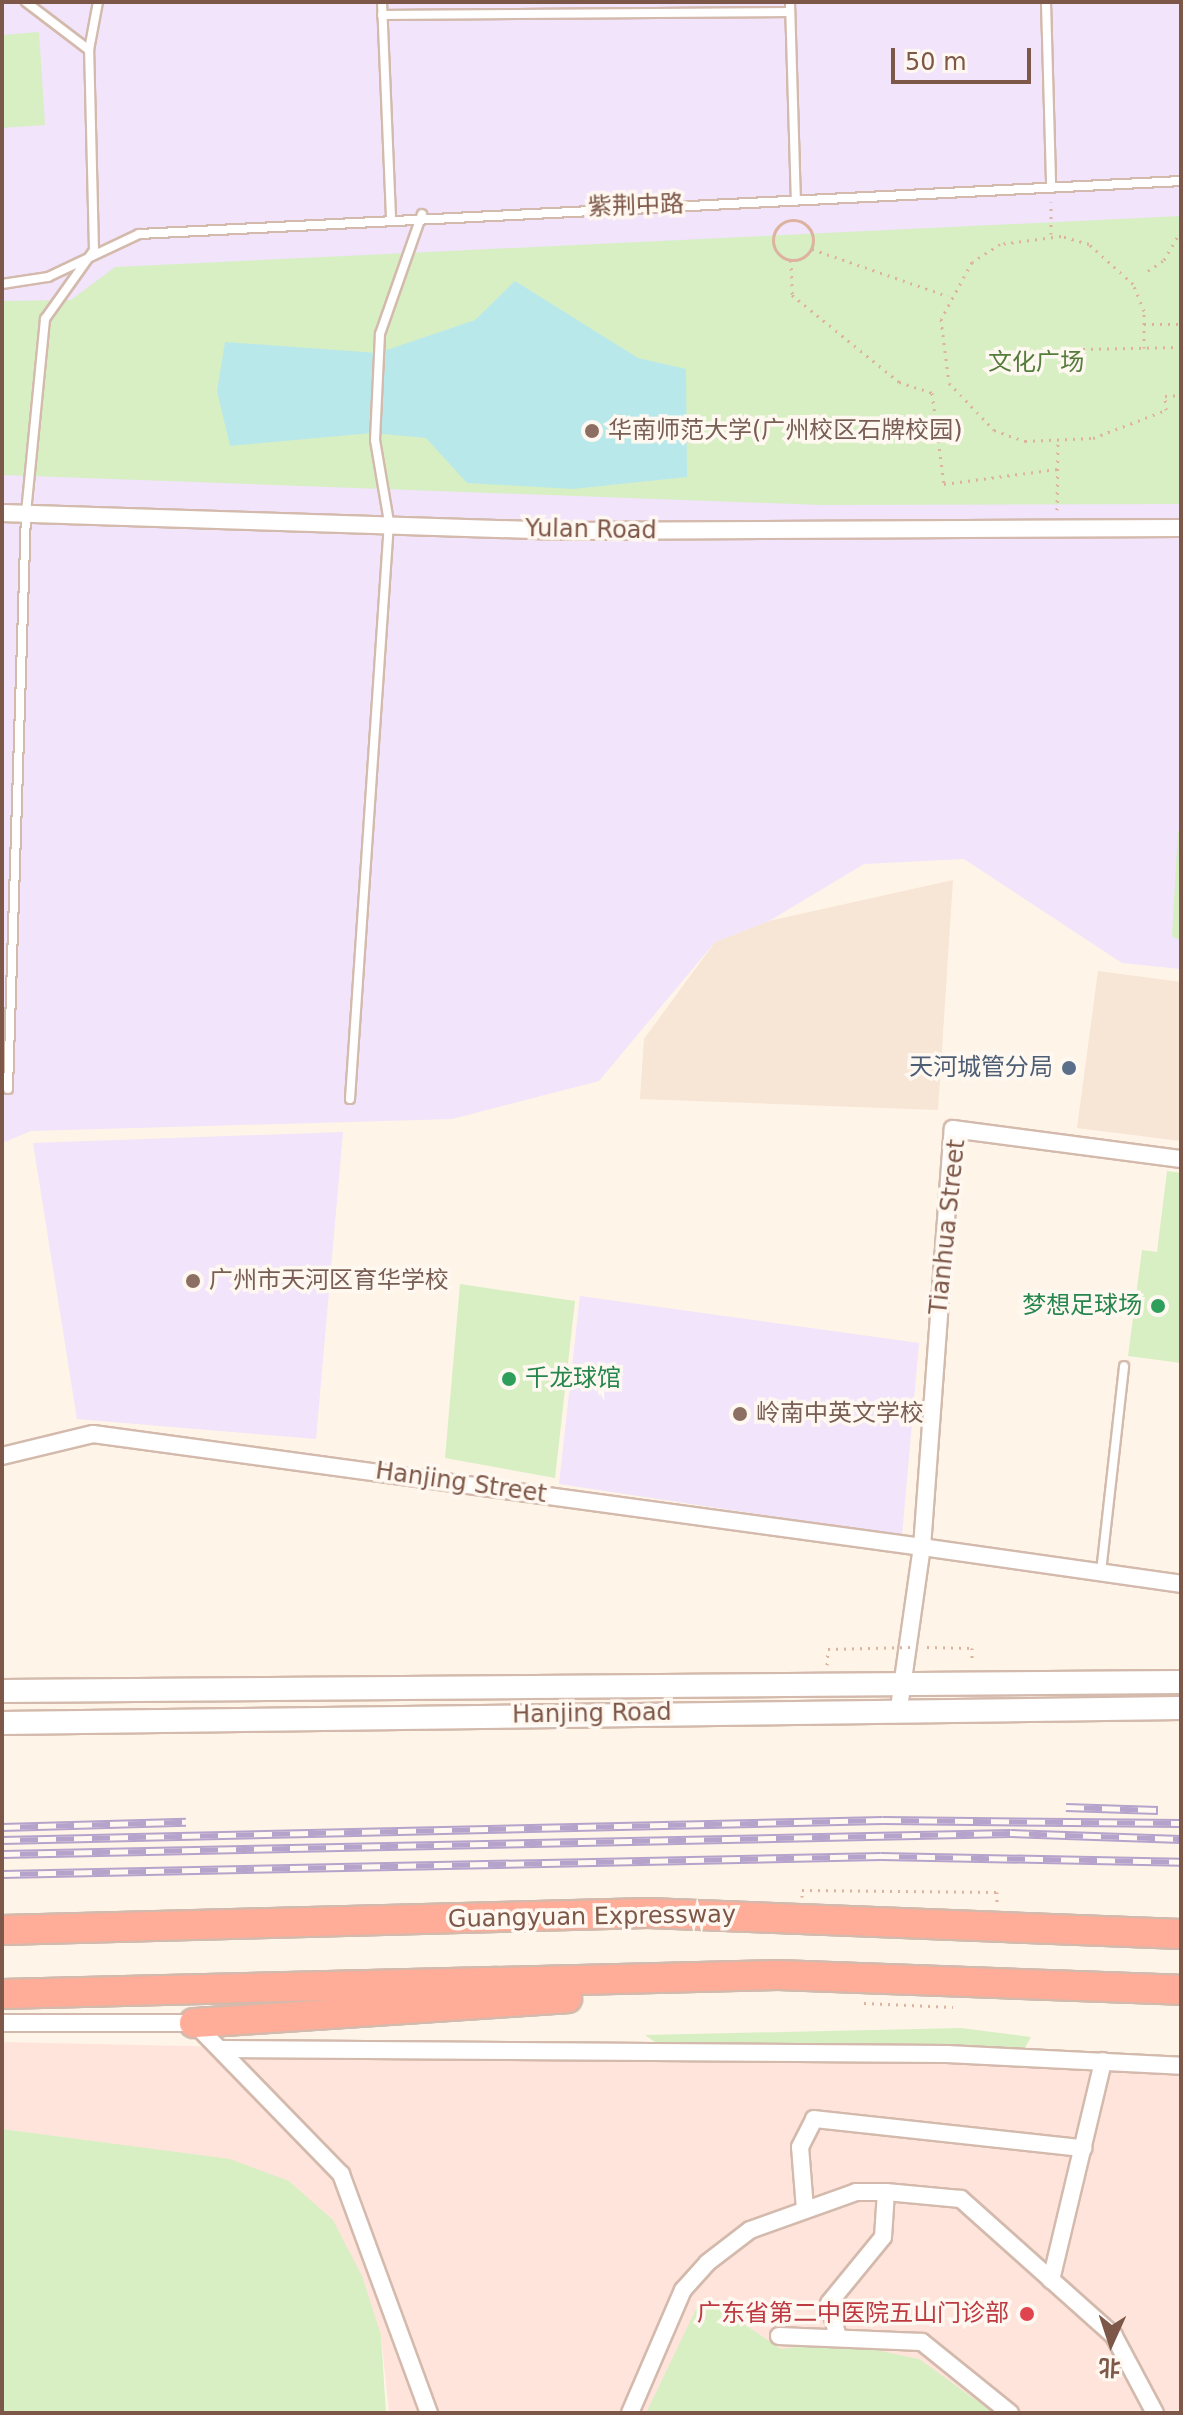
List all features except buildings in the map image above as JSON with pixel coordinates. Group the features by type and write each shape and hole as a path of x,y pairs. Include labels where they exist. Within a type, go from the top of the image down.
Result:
{"highway":[{"name":"Guangyuan Expressway","path":"2,1930 648,1913 1181,1934"},
{"path":"194,2023 659,1991 778,1975"},
{"path":"2,1994 778,1975 1181,1990"}],"street":[{"name":"Yulan Road","path":"2,513 389,522 579,531 1181,528"},
{"name":"Tianhua Street","path":"899,1708 922,1547 953,1129 1181,1159"},
{"name":"Hanjing Street","path":"2,1456 93,1434 922,1547"},
{"path":"922,1547 1181,1584"},
{"name":"Hanjing Road","path":"2,1691 1181,1682"},
{"name":"Hanjing Road","path":"2,1723 899,1708 1181,1708"},
{"path":"2,2023 194,2023 341,2174 429,2413"},
{"path":"222,2049 1103,2061 1181,2066"},
{"path":"1051,2280 1103,2061"},
{"path":"805,2209 800,2147 814,2119 1083,2148"},
{"path":"630,2413 683,2290 699,2272 750,2230 856,2192 961,2199 1114,2336 1155,2413"},
{"path":"838,2338 829,2303 883,2237 886,2192"},
{"path":"779,2336 922,2342 1010,2413"}],"lane":[{"path":"26,2 89,50"},
{"path":"8,1089 26,513 45,319 94,250 89,50 98,2"},
{"path":"382,2 391,216"},
{"path":"1046,2 1051,186"},
{"path":"382,15 790,7 796,200"},
{"name":"紫荆中路","path":"2,284 48,277 94,250 139,234 422,214 1181,181"},
{"path":"350,1099 389,522 375,440 380,334 422,214"},
{"path":"1101,1573 1124,1366"}],"path":[{"path":"1051,186 1051,235"},
{"path":"812,249 807,225 783,222 773,245 791,260 792,295 899,382 932,393 944,484 1057,469"},
{"path":"1148,271 1164,260 1181,230"},
{"path":"1144,348 1144,324 1133,284 1114,261 1089,244 1051,235 1000,244 972,262 949,297 940,351 968,410 994,430 1058,441 1093,438 1166,410 1165,396 1181,395"},
{"path":"791,260 812,249 949,297"},
{"path":"1144,324 1181,324"},
{"path":"1083,349 1181,347"},
{"path":"1057,530 1058,441"},
{"path":"828,1649 972,1648"},
{"path":"802,1890 997,1892"},
{"path":"865,2007 967,2007"}],"shaded area":[{"name":"华南师范大学(广州校区石牌校园)","path":"2,2 1181,2 1181,969 1122,963 964,859 864,864 769,921 715,942 599,1081 452,1119 31,1131 2,1143"},
{"path":"953,880 938,1110 640,1099 644,1039 715,942 769,921"},
{"path":"1098,971 1181,982 1181,1141 1077,1128"},
{"name":"广州市天河区育华学校","path":"343,1132 316,1439 77,1419 33,1143"},
{"name":"岭南中英文学校","path":"580,1296 919,1343 902,1536 559,1484"},
{"path":"2,2042 1181,2068 1181,2413 389,2413 381,2335 333,2220 126,2146 2,2129"}],"green space":[{"path":"39,32 45,125 2,128 2,35"},
{"name":"文化广场","path":"1181,216 1181,504 820,505 2,475 2,301 71,300 115,267"},
{"path":"1178,831 1181,831 1181,941 1172,936"},
{"name":"梦想足球场","path":"1167,1171 1181,1173 1181,1363 1128,1356 1142,1250 1157,1252"},
{"name":"千龙球馆","path":"460,1284 575,1301 555,1478 445,1458"},
{"path":"961,2028 1031,2037 1020,2057 670,2053 645,2035"},
{"path":"2,2129 230,2159 289,2181 333,2220 362,2276 381,2335 386,2413 2,2413"},
{"path":"711,2302 781,2349 838,2342 919,2359 994,2413 646,2413 698,2305"}],"water":[{"path":"515,281 638,358 686,369 687,477 573,489 467,483 426,438 372,433 230,446 217,391 225,342 378,353 475,320"}],"railway":[{"path":"1066,1807 1158,1810"},
{"path":"2,1840 883,1820 1181,1823"},
{"path":"2,1827 186,1822"},
{"path":"2,1854 1011,1833 1181,1839"},
{"path":"2,1874 881,1856 1181,1862"}],"place":[{"name":"华南师范大学(广州校区石牌校园)","path":"592,431"},
{"name":"天河城管分局","path":"1069,1068"},
{"name":"广州市天河区育华学校","path":"193,1281"},
{"name":"梦想足球场","path":"1158,1306"},
{"name":"千龙球馆","path":"509,1379"},
{"name":"岭南中英文学校","path":"740,1414"},
{"name":"广东省第二中医院五山门诊部","path":"1027,2314"}]}
